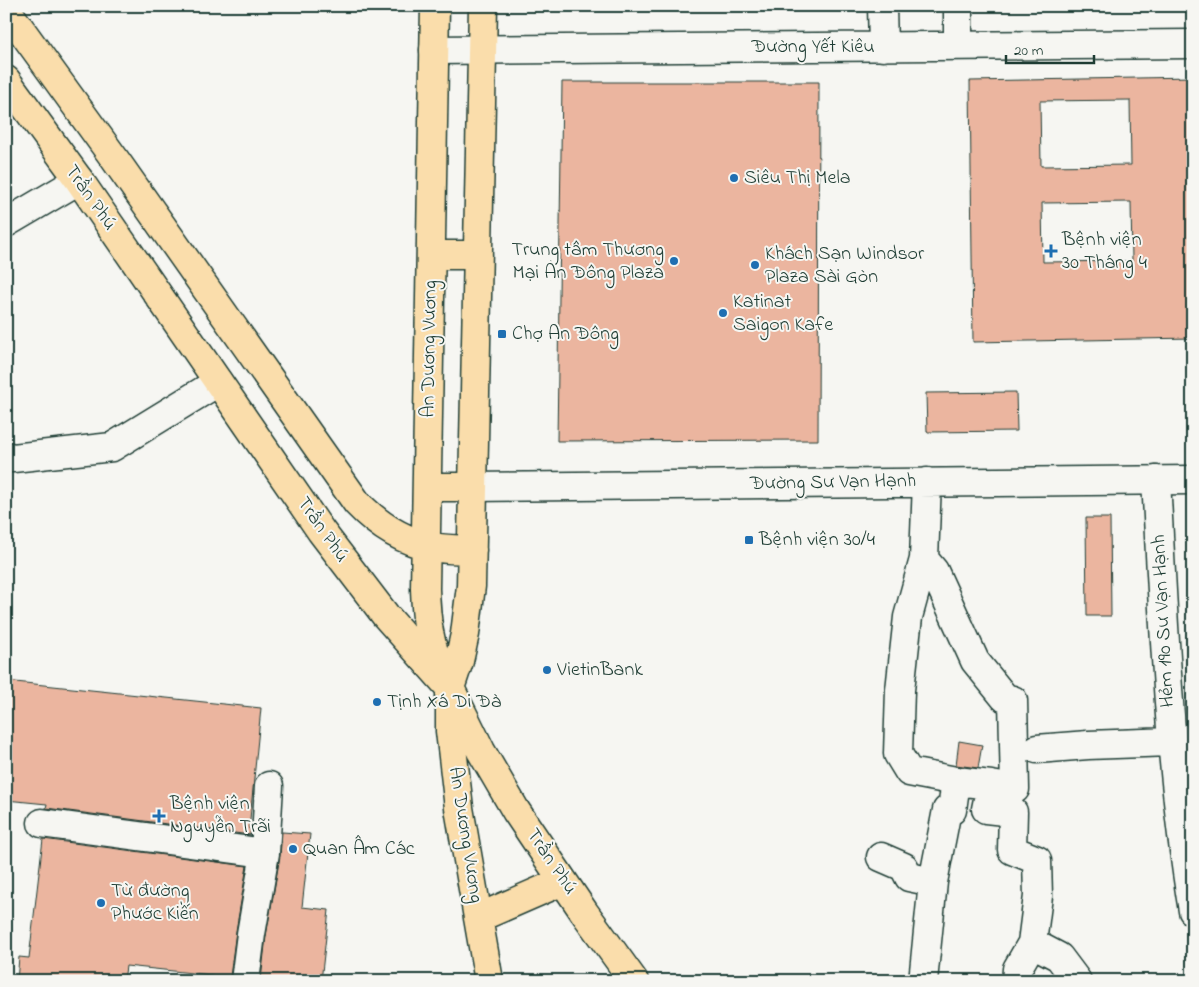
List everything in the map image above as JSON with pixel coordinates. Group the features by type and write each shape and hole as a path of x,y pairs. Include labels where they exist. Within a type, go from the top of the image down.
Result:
{"main road":[{"name":"An Dương Vương","path":"435,6 426,614 430,639 438,664 450,688"},
{"name":"An Dương Vương","path":"483,6 471,586 466,634 450,688 450,731 459,808 489,981"},
{"path":"6,10 126,174 357,502 369,515 398,536 434,548 472,550"},
{"path":"7,84 42,59"},
{"name":"Trần Phú","path":"7,84 79,180 321,531 386,616 450,688 481,750 516,811 584,912 634,981"},
{"path":"431,255 478,256"},
{"path":"427,487 473,487"},
{"path":"478,918 564,881"}],"street":[{"path":"882,6 883,46"},
{"path":"958,6 958,46"},
{"name":"Đường Yết Kiêu","path":"434,50 1193,44"},
{"path":"6,223 79,180"},
{"path":"6,456 13,458 112,448 218,382"},
{"name":"Hẻm 190 Sư Vạn Hạnh","path":"1156,480 1171,742 1185,862 1193,911"},
{"name":"Đường Sư Vạn Hạnh","path":"473,487 1193,480"},
{"path":"924,559 934,571 974,661 1004,698 1013,700 1015,789 909,772 898,754 900,690 908,617 924,559 926,482"},
{"path":"1038,749 1171,742"},
{"path":"923,981 932,882 947,810 952,810 956,781"},
{"path":"992,785 986,809 1013,812 1012,850 1037,860 1038,896 1032,943 1017,969 1016,981"},
{"path":"245,981 251,934 266,853 269,786"},
{"path":"42,823 266,853"},
{"path":"881,856 904,867 909,878 932,882"},
{"path":"1042,948 1058,957 1077,981"}],"building":[{"path":"1193,77 1193,338 973,342 970,81","holes":["1130,100 1131,165 1041,166 1040,101","1131,202 1132,261 1043,262 1042,203"]},
{"name":"Trung tâm Thương Mại An Đông Plaza","path":"562,82 819,82 818,440 557,441"},
{"path":"1016,392 1017,431 927,432 926,393"},
{"path":"1086,518 1110,518 1111,616 1087,616"},
{"path":"6,681 261,708 249,829 251,829 250,835 46,808 47,804 6,800"},
{"path":"959,741 982,745 978,768 956,765"},
{"path":"282,832 310,834 302,907 329,910 321,981 261,980"},
{"path":"43,839 247,866 230,977 126,966 124,981 17,981 19,957 29,958"}],"place":[{"name":"Siêu Thị Mela","path":"734,178"},
{"name":"Bệnh viện 30 Tháng 4","path":"1051,251"},
{"name":"Trung tâm Thương Mại An Đông Plaza","path":"674,261"},
{"name":"Khách Sạn Windsor Plaza Sài Gòn","path":"755,265"},
{"name":"Katinat Saigon Kafe","path":"723,313"},
{"name":"Chợ An Đông","path":"502,334"},
{"name":"Bệnh viện 30/4","path":"749,540"},
{"name":"VietinBank","path":"547,670"},
{"name":"Tịnh Xá Di Đà","path":"377,702"},
{"name":"Bệnh viện Nguyễn Trãi","path":"159,816"},
{"name":"Quan Âm Các","path":"293,849"},
{"name":"Từ đường Phước Kiến","path":"101,903"}]}
